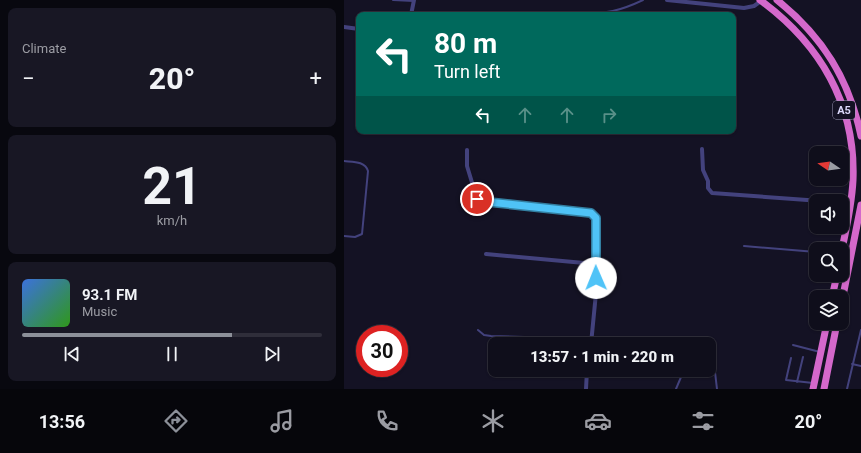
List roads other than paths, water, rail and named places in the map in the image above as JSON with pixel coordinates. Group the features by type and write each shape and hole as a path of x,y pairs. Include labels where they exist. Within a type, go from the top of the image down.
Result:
{"highway":[{"name":"A5","path":"760,0 784,19 803,38 816,55 832,80 848,123 853,168 850,203 843,242"},
{"name":"A5","path":"777,0 801,19 830,57 850,97 861,136"},
{"path":"844,290 861,204"},
{"path":"814,386 826,330"},
{"path":"824,389 837,330"}],"street":[{"path":"667,0 744,8 754,6 760,0"},
{"path":"412,12 414,1"},
{"path":"344,27 356,28"},
{"path":"702,149 703,170 708,181 708,188 712,193 809,200"},
{"path":"467,150 467,166 477,199 479,201 591,213 596,218 596,293 592,337"},
{"path":"486,254 595,264"},
{"path":"586,389 587,377"}],"lane":[{"path":"393,0 414,1"},
{"path":"612,12 643,0"},
{"path":"344,161 363,164 367,167 368,171 362,234 355,237 344,236"},
{"path":"744,246 809,251"},
{"path":"478,330 484,335 508,337"},
{"path":"847,389 861,330"},
{"path":"793,345 821,352"},
{"path":"797,382 803,357"},
{"path":"791,358 786,380 814,386"},
{"path":"852,364 861,366"},
{"path":"716,372 717,389"},
{"path":"676,389 681,377"}]}
